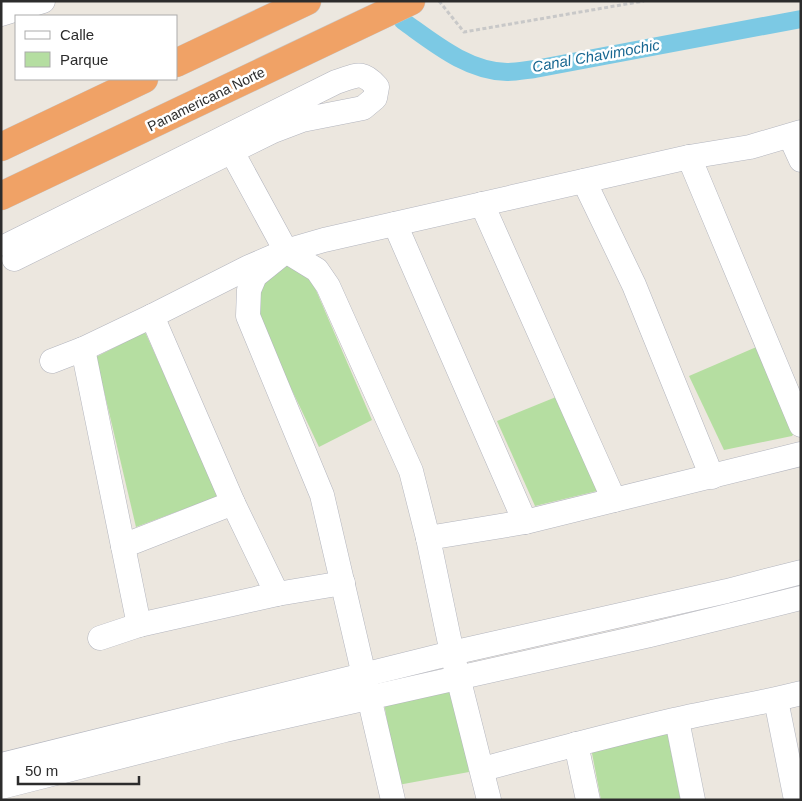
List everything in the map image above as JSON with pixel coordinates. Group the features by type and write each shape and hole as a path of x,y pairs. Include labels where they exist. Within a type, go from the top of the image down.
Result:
{"highway":[{"path":"178,63 307,1"},
{"name":"Panamericana Norte","path":"1,196 411,1"},
{"path":"1,147 142,80"}],"street":[{"path":"1,14 43,1"},
{"path":"11,252 227,145 343,80 358,75 369,78 377,87 375,98 362,108 302,120 227,145"},
{"path":"52,361 83,349 249,267 286,251 324,240 689,158 750,147 795,134 801,160"},
{"path":"227,145 286,251 317,270 328,286 412,471 452,653 483,769 489,800"},
{"path":"689,158 801,425"},
{"path":"584,181 634,285 712,477"},
{"path":"482,204 614,500"},
{"path":"395,224 525,522"},
{"path":"286,251 255,276 248,290 248,316 322,495 393,800"},
{"path":"152,316 233,503 277,594"},
{"path":"83,349 140,625"},
{"path":"428,538 525,522 801,454"},
{"path":"123,546 233,503"},
{"path":"1,787 225,730 368,686 452,653 727,592 801,572"},
{"path":"100,638 140,625 277,594 343,583"},
{"path":"1,765 368,686 459,678 650,635 801,598"},
{"path":"483,769 576,744 801,693"},
{"path":"776,700 796,800"},
{"path":"677,720 693,800"},
{"path":"576,744 588,800"}],"path":[{"path":"439,1 464,32 644,1"}],"green space":[{"path":"287,265 312,281 372,420 319,447 248,298 262,272"},
{"path":"145,332 219,496 136,527 96,357"},
{"path":"761,345 800,424 792,436 724,450 689,376"},
{"path":"556,397 597,491 535,506 497,421"},
{"path":"455,690 469,772 398,785 384,703"},
{"path":"667,731 681,800 601,800 591,748"}],"waterway":[{"name":"Canal Chavimochic","path":"403,21 439,47 465,61 478,67 507,72 535,69 801,19"}]}
